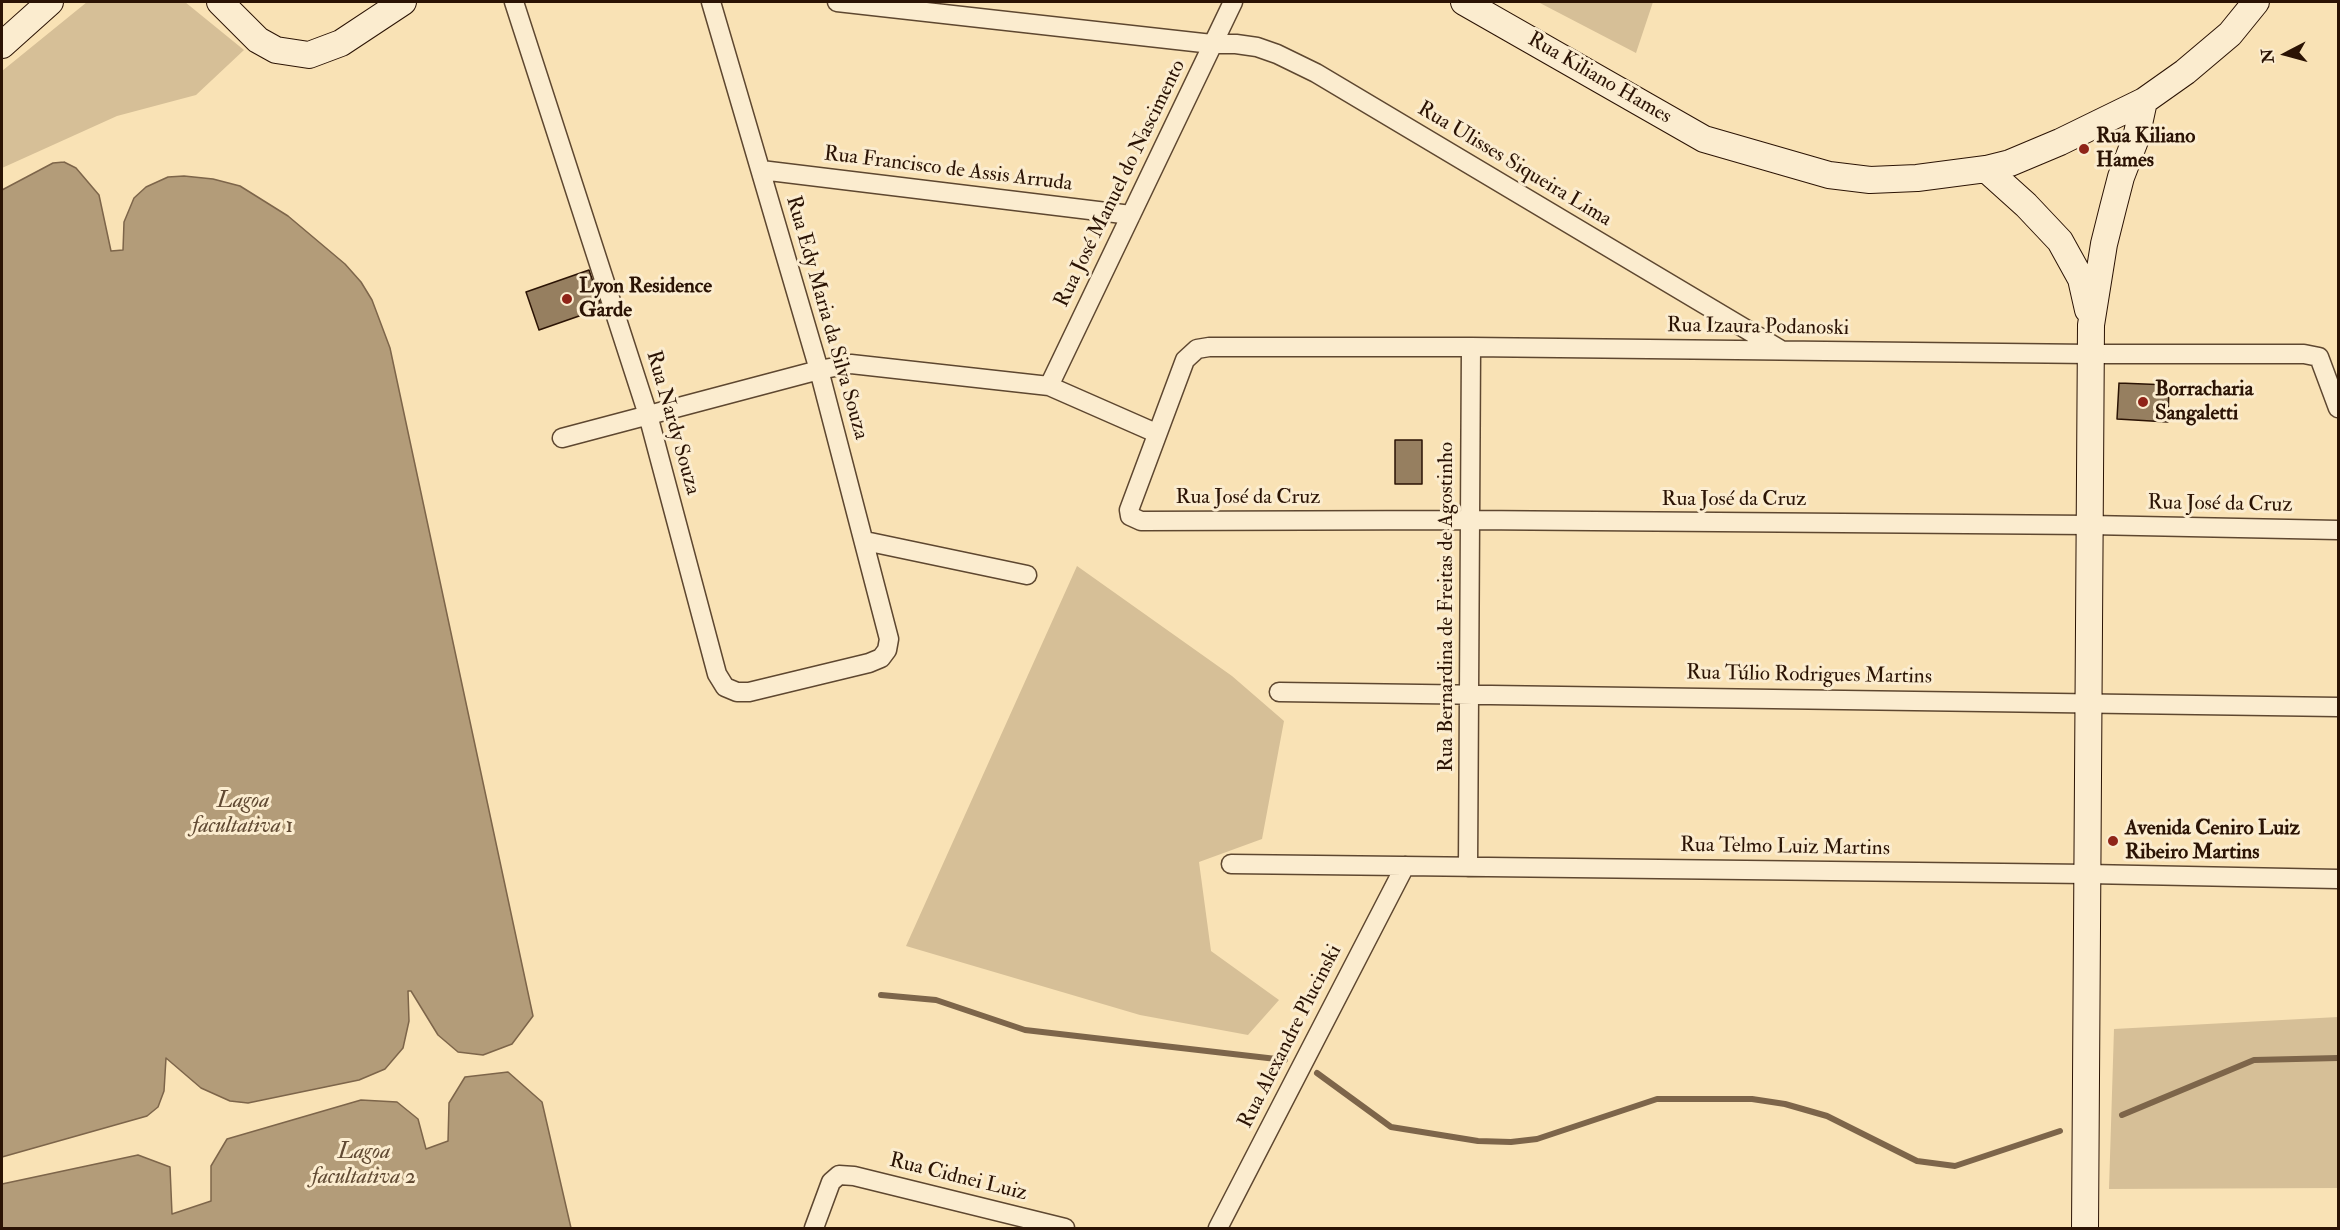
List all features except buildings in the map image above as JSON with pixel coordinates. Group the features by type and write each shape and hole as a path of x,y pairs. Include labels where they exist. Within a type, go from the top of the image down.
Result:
{"street":[{"path":"2,45 50,2"},
{"path":"220,2 258,40 276,50 309,55 341,43 403,2"},
{"name":"Rua Nardy Souza","path":"514,2 648,415 717,675 725,687 737,692 750,692 869,663 881,658 887,650"},
{"name":"Rua Edy Maria da Silva Souza","path":"711,2 819,370 889,639 887,650"},
{"name":"Rua Ulisses Siqueira Lima","path":"837,2 1212,44 1257,47 1316,73 1782,351"},
{"name":"Rua José Manuel do Nascimento","path":"1049,386 1233,2"},
{"name":"Rua Kiliano Hames","path":"1464,2 1704,139 1747,150 1790,165 1870,180 1917,178 1986,170 2044,149 2144,101 2206,56 2230,34 2256,2"},
{"path":"2085,1228 2091,325 2104,244 2136,138 2144,101"},
{"name":"Rua Francisco de Assis Arruda","path":"761,170 1131,215"},
{"path":"1986,170 2026,205 2060,241 2081,279 2091,325"},
{"name":"Rua Izaura Podanoski","path":"1156,433 1185,360 1197,349 1209,347 2304,354 2319,357 2338,408"},
{"name":"Rua Bernardina de Freitas de Agostinho","path":"1468,867 1471,347"},
{"path":"562,438 819,370 851,364 1049,386 1156,433"},
{"name":"Rua José da Cruz","path":"1156,433 1129,510 1130,516 1141,521 1470,520 2090,525 2338,530"},
{"path":"865,541 1027,575"},
{"name":"Rua Túlio Rodrigues Martins","path":"1279,692 2338,707"},
{"name":"Rua Telmo Luiz Martins","path":"1232,864 2338,879"},
{"name":"Rua Alexandre Plucinski","path":"1218,1228 1405,866"},
{"name":"Rua Cidnei Luiz","path":"814,1228 831,1182 839,1175 854,1176 1065,1228"}],"shaded area":[{"path":"87,2 185,2 244,50 196,95 117,116 2,168 2,71"},
{"path":"1538,2 1653,2 1636,53"},
{"path":"1077,566 1232,676 1284,721 1262,839 1199,862 1211,951 1279,1000 1248,1035 1140,1015 906,946"},
{"path":"2338,1017 2338,1188 2109,1189 2114,1029"}],"water":[{"name":"Lagoa facultativa 1","path":"64,162 76,168 99,195 111,251 123,250 124,222 134,198 146,187 168,177 213,179 240,186 288,216 345,264 361,282 372,300 390,348 533,1016 512,1044 483,1055 458,1052 438,1035 411,991 408,991 409,1021 403,1048 385,1069 359,1080 248,1103 230,1101 201,1088 166,1058 164,1091 158,1107 147,1116 2,1157 2,190 53,163"},
{"name":"Lagoa facultativa 2","path":"508,1072 542,1102 571,1228 2,1228 2,1184 138,1155 170,1167 172,1214 211,1201 211,1166 227,1139 361,1100 397,1102 418,1119 426,1149 448,1141 449,1103 465,1077"}],"waterway":[{"path":"881,995 936,1000 1025,1030 1285,1060"},
{"path":"2122,1115 2254,1060 2338,1058"},
{"path":"1317,1073 1391,1127 1478,1141 1511,1142 1537,1139 1657,1099 1752,1099 1785,1104 1827,1116 1917,1161 1955,1166 2060,1131"}],"place":[{"name":"Rua Kiliano Hames","path":"2084,149"},
{"name":"Lyon Residence Garde","path":"567,299"},
{"name":"Borracharia Sangaletti","path":"2143,402"},
{"name":"Avenida Ceniro Luiz Ribeiro Martins","path":"2113,841"}]}
